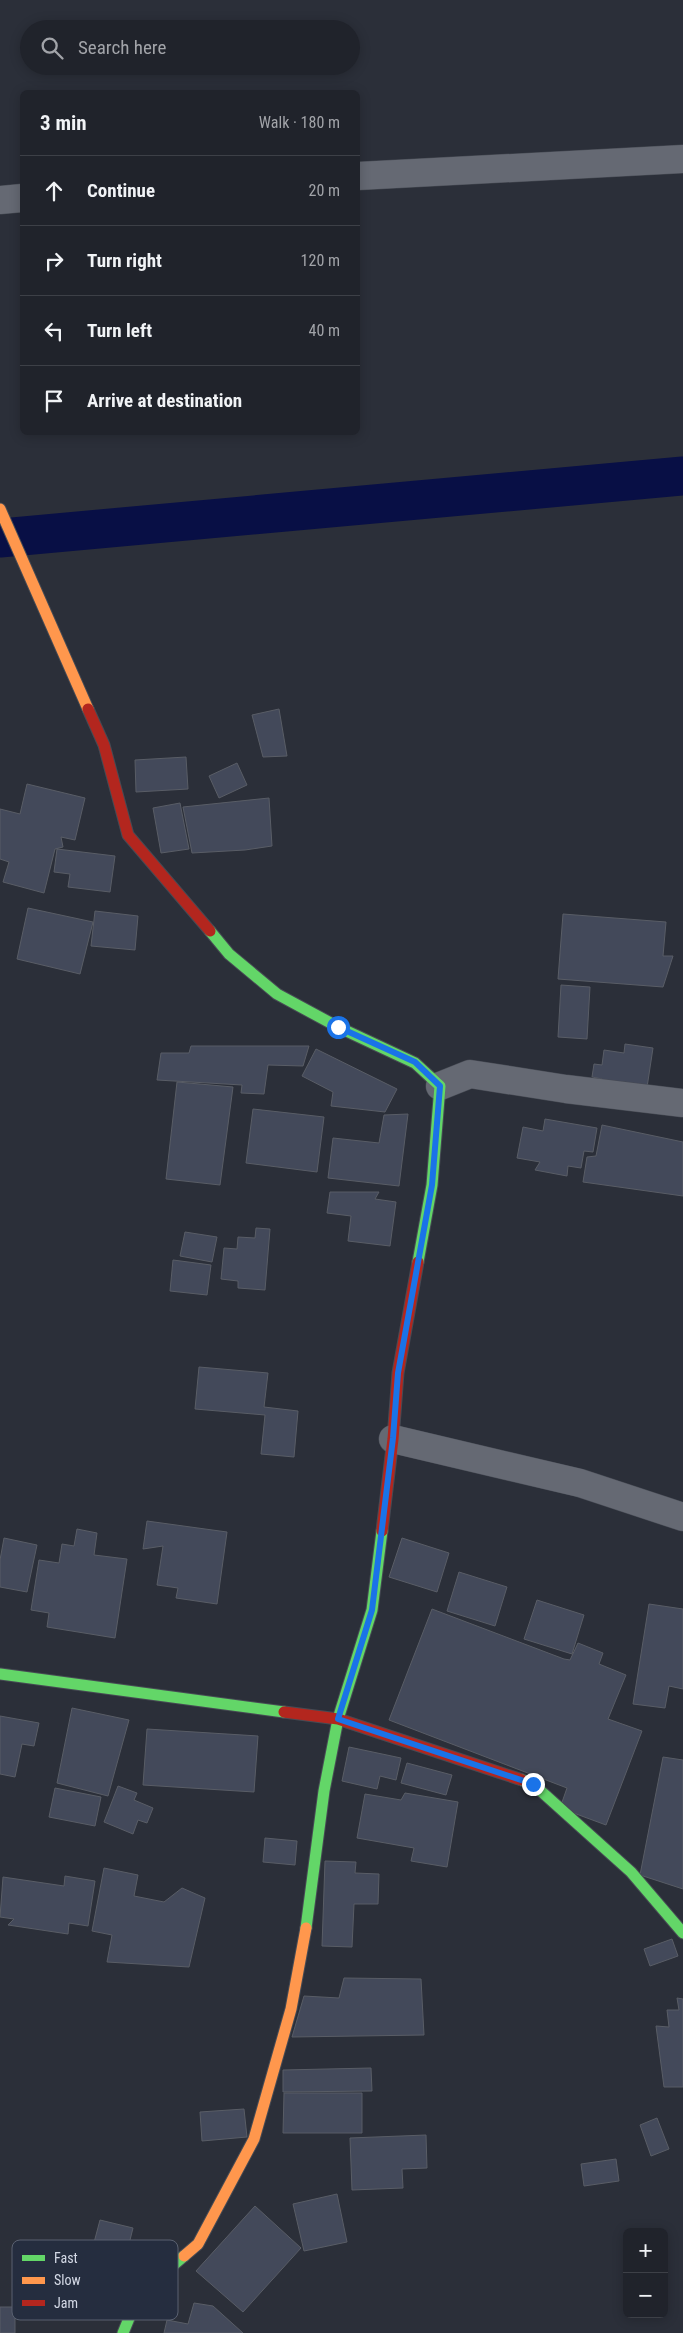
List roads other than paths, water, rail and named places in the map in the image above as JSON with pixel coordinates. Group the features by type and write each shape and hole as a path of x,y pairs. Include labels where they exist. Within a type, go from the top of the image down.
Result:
{"street":[{"path":"360,176 683,159"},
{"path":"0,200 20,198"},
{"path":"0,509 37,597 104,745 128,835 229,954 277,994 338,1027 415,1062 440,1086"},
{"path":"440,1086 470,1074 566,1089 683,1103"},
{"path":"178,2261 198,2244 254,2138 290,2008 309,1913 324,1792 338,1719 372,1610 393,1438 398,1373 432,1185 440,1086"},
{"path":"393,1438 580,1483 683,1517"},
{"path":"0,1674 338,1719 533,1784 632,1872 683,1933"},
{"path":"123,2333 128,2320"}],"waterway":[{"path":"0,538 683,476"}]}
